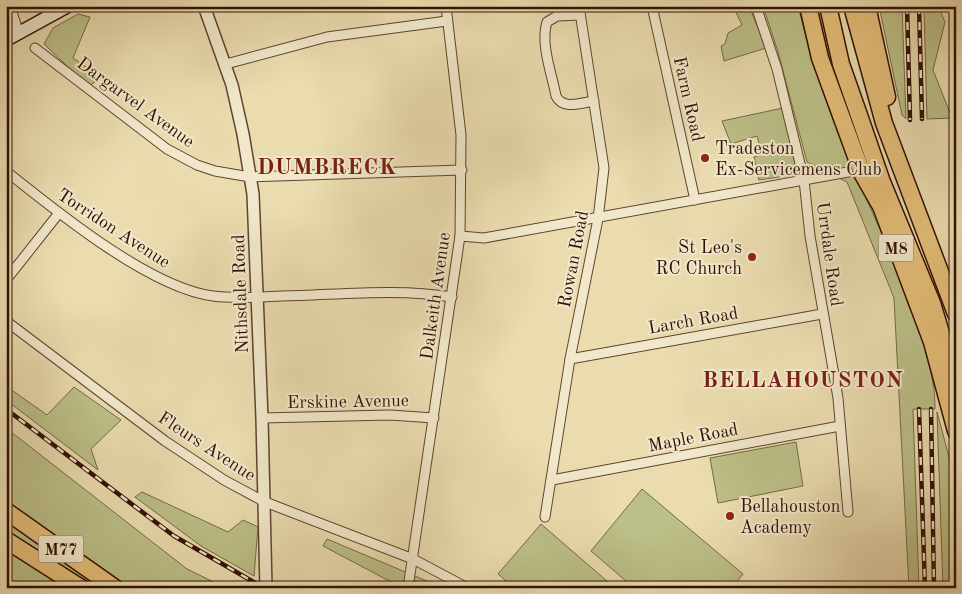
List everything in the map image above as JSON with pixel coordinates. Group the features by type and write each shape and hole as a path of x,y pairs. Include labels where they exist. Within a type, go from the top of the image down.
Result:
{"highway":[{"path":"808,6 823,67 862,173 880,205"},
{"name":"M8","path":"828,6 841,64 882,182 932,303 956,383"},
{"name":"M8","path":"852,6 884,123 956,314"},
{"name":"M8","path":"867,6 892,120 921,221"},
{"name":"M8","path":"841,64 844,93 855,137 932,342 956,431"},
{"name":"M77","path":"6,510 114,588"},
{"name":"M77","path":"6,518 114,588"},
{"name":"M77","path":"6,540 81,588"}],"main road":[{"path":"6,40 68,6"}],"street":[{"path":"10,6 19,34"},
{"name":"Nithsdale Road","path":"204,6 226,64 243,134 250,176 258,297 266,588"},
{"name":"Dalkeith Avenue","path":"408,588 460,236 462,170 459,117 446,6"},
{"name":"Farm Road","path":"652,6 695,200"},
{"name":"Urrdale Road","path":"756,6 777,69 804,180 822,314 834,373 848,512"},
{"path":"579,11 557,16 547,22 544,31 546,54 559,102 565,105 594,101"},
{"name":"Rowan Road","path":"544,517 552,480 570,359 598,219 604,168 579,11"},
{"path":"226,64 327,37 447,21"},
{"path":"6,23 19,34"},
{"name":"Dargarvel Avenue","path":"35,48 180,157 215,171 250,176 462,170"},
{"name":"Torridon Avenue","path":"6,171 59,214 138,266 181,288 210,296 258,297 395,293 452,298"},
{"path":"460,236 484,238 598,219 848,172"},
{"path":"6,280 59,214"},
{"name":"Larch Road","path":"570,359 822,314"},
{"name":"Fleurs Avenue","path":"6,320 166,441 211,472 265,502 412,559 462,585"},
{"name":"Erskine Avenue","path":"262,418 390,415 434,418"},
{"name":"Maple Road","path":"552,480 840,426"}],"green space":[{"path":"733,6 749,6 766,48 724,61 721,46 725,44 728,33 742,25"},
{"path":"763,6 798,6 833,120 912,307 928,361 934,388 935,409 913,409 919,588 909,588 894,298 847,182 807,162 778,52"},
{"path":"879,6 902,6 906,119 902,115"},
{"path":"924,6 938,6 945,22 933,70 952,118 927,119"},
{"path":"78,14 90,17 73,58 92,71 95,82 88,86 44,44 53,28"},
{"path":"783,108 798,174 759,180 754,157 762,154 757,136 731,144 722,121"},
{"path":"6,386 47,415 74,387 121,420 91,449 98,470 6,400"},
{"path":"937,412 956,483 956,588 943,588"},
{"path":"6,428 187,569 226,588 6,588"},
{"path":"796,442 803,486 718,503 710,458"},
{"path":"642,489 743,574 732,588 634,588 591,551"},
{"path":"142,492 228,532 243,520 258,527 254,576 201,546 135,497"},
{"path":"541,524 615,588 514,588 498,574"},
{"path":"327,539 434,584 430,588 395,588 395,584 323,546"}],"railway":[{"path":"907,6 910,120"},
{"path":"919,6 922,119"},
{"path":"6,409 174,536 264,588"},
{"path":"919,409 925,588"},
{"path":"931,409 934,588"}],"place":[{"name":"Tradeston Ex-Servicemens Club","path":"705,158"},
{"name":"St Leo's RC Church","path":"752,257"},
{"name":"Bellahouston Academy","path":"730,516"}],"district":[{"name":"DUMBRECK","path":"327,166"},
{"name":"BELLAHOUSTON","path":"803,379"}]}
